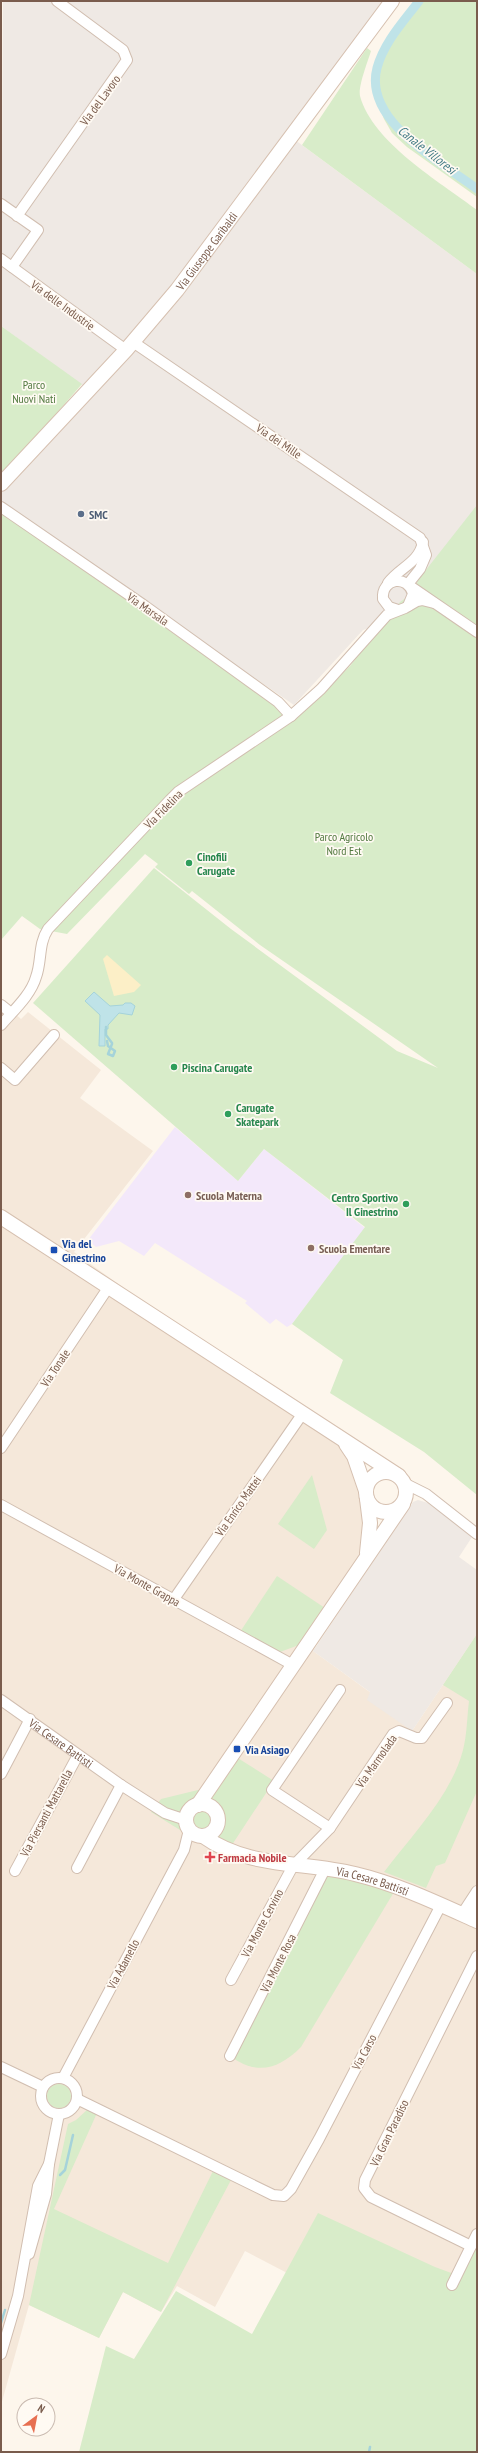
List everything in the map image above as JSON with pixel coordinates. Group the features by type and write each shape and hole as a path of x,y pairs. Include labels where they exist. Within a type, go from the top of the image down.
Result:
{"street":[{"name":"Via del Lavoro","path":"17,216 127,60 123,50 57,1"},
{"name":"Via Giuseppe Garibaldi","path":"1,484 129,346 188,276 392,1"},
{"path":"1,204 38,230 12,267"},
{"name":"Via delle Industrie","path":"1,259 129,346"},
{"name":"Via dei Mille","path":"129,346 412,531 423,542"},
{"name":"Via Marsala","path":"1,507 152,611 278,702 291,716"},
{"path":"409,585 424,562 426,555 423,542"},
{"path":"385,588 395,574 417,559 423,542"},
{"path":"385,588 396,580 409,585 477,632"},
{"path":"408,606 413,594 409,585"},
{"name":"Via Fidelina","path":"372,631 383,599 385,588"},
{"path":"383,599 389,607 398,610"},
{"name":"Via Fidelina","path":"1,1025 35,981 41,942 48,929 178,792 291,716 320,689 387,614 422,600 434,603"},
{"path":"1,1006 11,1014"},
{"path":"1,1068 15,1080 54,1035"},
{"path":"3,1223 108,1288 303,1413 341,1439 406,1489 426,1494 477,1534"},
{"name":"Via Tonale","path":"1,1448 108,1288"},
{"name":"Via Enrico Mattei","path":"174,1599 303,1413"},
{"path":"341,1439 354,1456 373,1508 383,1512 395,1511 406,1489"},
{"path":"367,1554 370,1523 367,1495 370,1480 379,1473 387,1472 406,1489"},
{"path":"205,1807 211,1788 367,1554 406,1489"},
{"name":"Via Monte Grappa","path":"1,1505 293,1665"},
{"path":"330,1828 272,1790 340,1690"},
{"name":"Via Cesare Battisti","path":"1,1700 30,1719 121,1785 166,1813 198,1830 227,1842 263,1860 293,1866 326,1869 381,1881 469,1917"},
{"name":"Via Marmolada","path":"293,1866 330,1828 395,1732 399,1731 416,1738 422,1738 447,1703"},
{"path":"1,1774 30,1719"},
{"name":"Via Piersanti Mattarella","path":"15,1871 78,1755"},
{"path":"77,1868 121,1785"},
{"path":"205,1807 218,1818 198,1830 190,1810 205,1807"},
{"name":"Via Adamello","path":"63,2078 184,1850 198,1830"},
{"name":"Via Monte Cervino","path":"231,1980 293,1866"},
{"name":"Via Monte Rosa","path":"230,2056 326,1869"},
{"path":"469,1917 477,1891"},
{"path":"469,1917 477,1904"},
{"name":"Via Carso","path":"77,2099 274,2195 284,2196 291,2189 319,2139 440,1905"},
{"name":"Via Gran Paradiso","path":"471,2246 371,2197 364,2188 369,2173 477,1956"},
{"path":"1,2067 43,2088"},
{"path":"63,2078 75,2086 77,2099 71,2110 59,2114 52,2112 44,2105 41,2097 43,2088 51,2080 63,2078"},
{"path":"1,2354 25,2265 28,2232 37,2188 49,2164 59,2114"},
{"path":"452,2285 477,2234"}],"shaded area":[{"path":"3,1 391,1 291,137 477,274 477,509 444,603 363,630 294,705 1,504 1,486 90,391 1,326"},
{"path":"1,1002 21,1019 28,1012 101,1070 80,1098 153,1151 74,1252 364,1462 379,1529 313,1651 371,1693 412,1731 477,1634 477,2240 455,2286 289,2274 245,2251 215,2307 177,2286 161,2312 123,2292 99,2338 29,2305 1,2405"},
{"path":"175,1127 238,1181 264,1149 365,1228 292,1324 287,1327 276,1319 270,1324 245,1303 247,1301 155,1243 144,1256 119,1241 96,1247 88,1240"},
{"path":"418,1500 428,1503 472,1537 459,1557 477,1570 477,1634 412,1731 367,1700 370,1692 313,1651 413,1502"}],"green space":[{"path":"420,1 477,1 477,197 407,147 392,133 384,119 378,103 377,72 385,54"},
{"path":"367,48 371,51 362,80 360,96 367,113 378,130 409,160 477,210 477,274 302,145"},
{"name":"Parco Nuovi Nati","path":"1,326 82,384 1,477"},
{"name":"Parco Agricolo Nord Est","path":"477,505 477,1495 424,1452 330,1393 343,1360 292,1324 365,1227 264,1149 238,1181 33,1003 154,868 231,929 397,1051 438,1068 260,945 192,891 189,894 155,867 158,864 145,854 67,934 40,929 22,916 1,940 1,509 294,720 350,666 400,602 414,592 418,580"},
{"path":"312,1475 327,1530 314,1549 278,1524"},
{"path":"277,1576 325,1608 299,1645 280,1652 240,1632"},
{"path":"477,1634 477,1791 445,1863 436,1866 426,1888 384,1872 430,1814 450,1783 457,1767 463,1750 469,1701 443,1685"},
{"path":"233,1755 274,1781 224,1857 195,1839 184,1850 188,1835 151,1812 161,1799 202,1789"},
{"path":"328,1873 394,1892 301,2047 293,2055 276,2065 259,2068 249,2066 230,2056"},
{"path":"59,2084 68,2087 71,2096 68,2105 59,2108 50,2105 47,2096 50,2087"},
{"path":"87,2110 97,2113 54,2209 168,2263 213,2171 231,2180 161,2312 123,2292 99,2338 29,2305 68,2124 76,2120"},
{"path":"318,2213 435,2267 454,2274 477,2234 477,2452 79,2452 106,2346 134,2359 176,2291 252,2334"}],"sand":[{"path":"107,955 141,985 134,992 114,996 103,959"}],"water":[{"path":"94,992 110,1006 131,1003 135,1006 132,1015 119,1013 108,1025 108,1029 105,1029 105,1046 99,1046 100,1015 85,1001"}],"waterway":[{"name":"Canale Villoresi","path":"419,1 384,49 377,68 376,87 382,105 393,122 408,138 426,153 477,189"},
{"path":"106,1027 106,1035 112,1043 112,1044 108,1054 113,1056 115,1051 108,1046 107,1041"},
{"path":"60,2175 65,2170 73,2135"},
{"path":"1,2323 5,2310"},
{"path":"369,2452 370,2447"}],"place":[{"name":"SMC","path":"81,514"},
{"name":"Cinofili Carugate","path":"189,863"},
{"name":"Piscina Carugate","path":"174,1067"},
{"name":"Carugate Skatepark","path":"228,1114"},
{"name":"Scuola Materna","path":"188,1195"},
{"name":"Centro Sportivo Il Ginestrino","path":"406,1204"},
{"name":"Scuola Ementare","path":"311,1248"},
{"name":"Via del Ginestrino","path":"54,1250"},
{"name":"Via Asiago","path":"237,1749"},
{"name":"Farmacia Nobile","path":"210,1857"}]}
